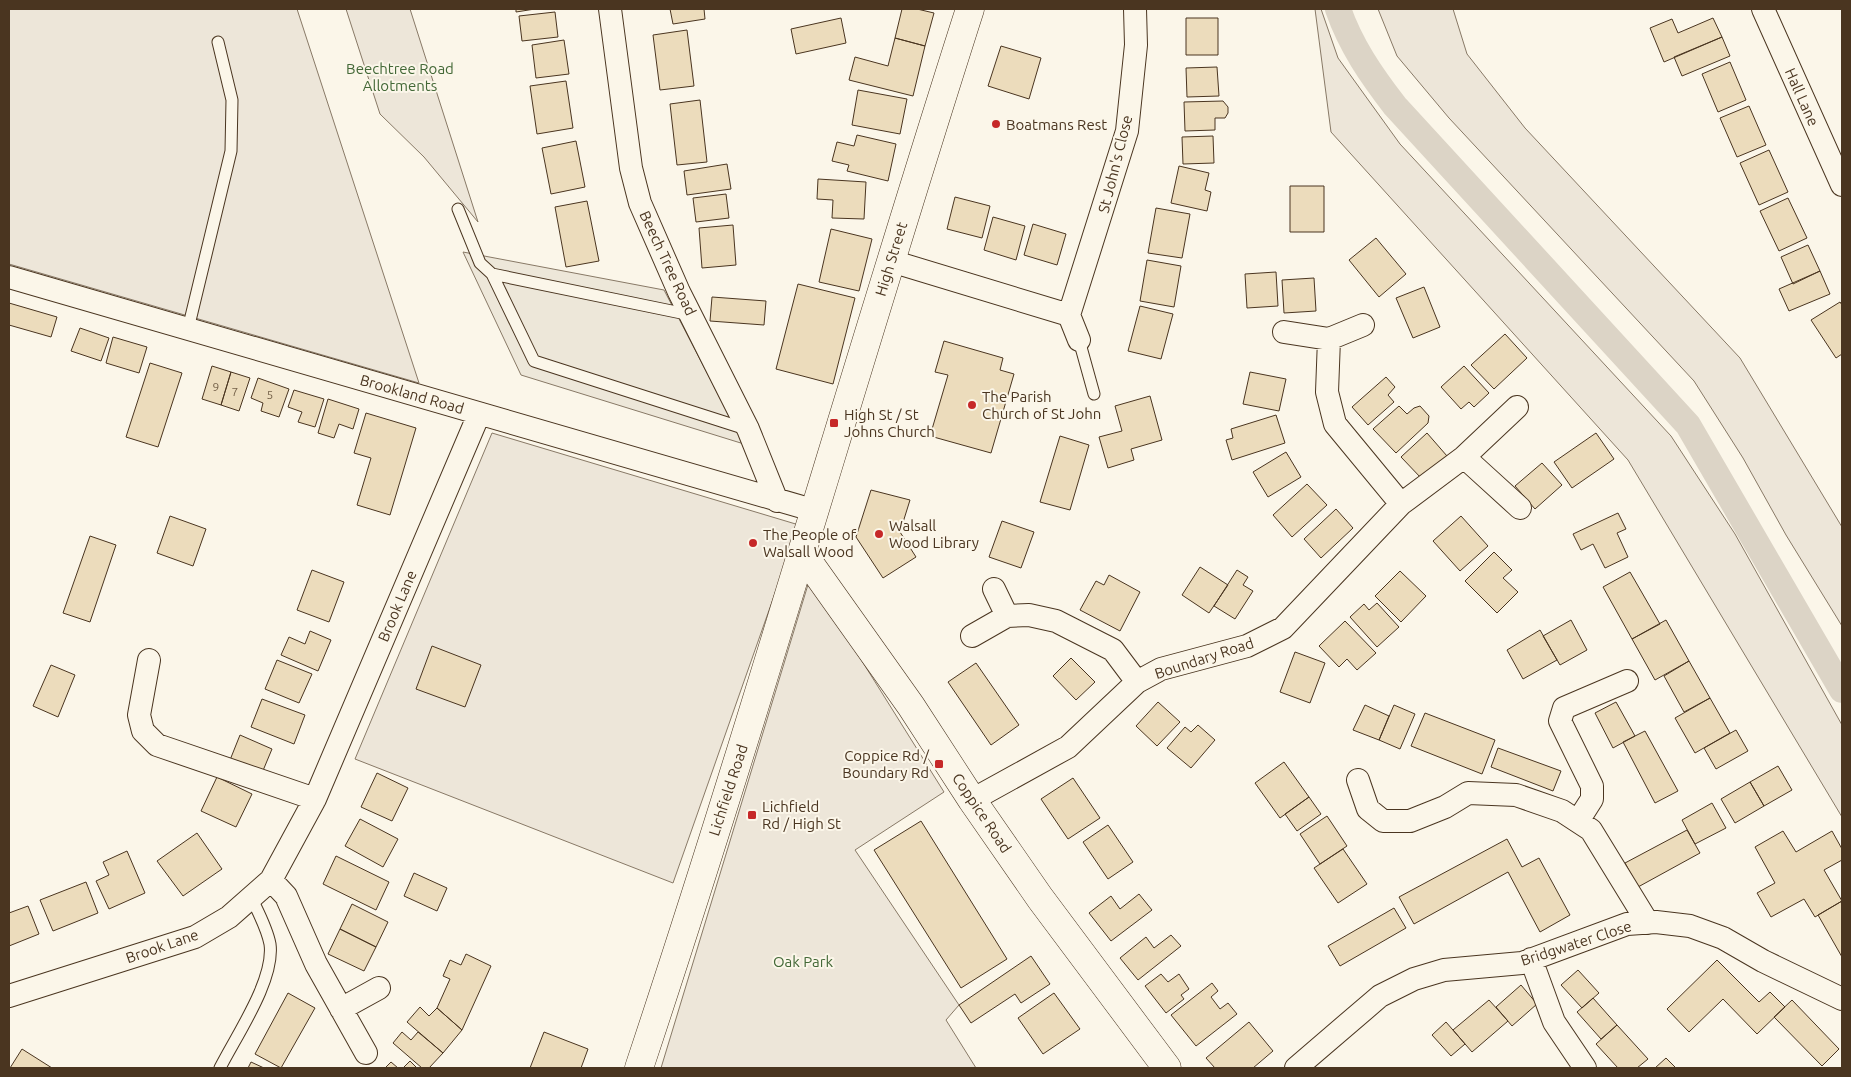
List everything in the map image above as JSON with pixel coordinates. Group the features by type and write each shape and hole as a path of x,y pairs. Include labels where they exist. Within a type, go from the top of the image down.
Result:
{"main road":[{"name":"High Street","path":"816,511 891,261 970,9"},
{"name":"Lichfield Road","path":"639,1068 816,511"},
{"name":"Coppice Road","path":"803,554 911,706 972,800 1040,898 1167,1068"}],"street":[{"name":"Beech Tree Road","path":"610,9 632,168 640,203 679,292 748,429 777,501"},
{"name":"St John's Close","path":"1069,315 1127,131 1136,45 1135,9"},
{"name":"Hall Lane","path":"1763,9 1842,185"},
{"path":"891,261 1069,315 1079,340"},
{"name":"Brookland Road","path":"9,277 816,511"},
{"path":"1284,332 1328,339 1363,325"},
{"path":"1328,339 1327,392 1335,424 1400,504"},
{"name":"Boundary Road","path":"972,800 1068,747 1137,682 1161,669 1247,646 1283,628 1400,504 1464,457 1517,407"},
{"name":"Brook Lane","path":"9,996 194,937 229,917 271,880 315,798 479,414"},
{"path":"1464,457 1520,508"},
{"path":"994,590 1007,616"},
{"path":"972,636 1007,616 1029,614 1056,621 1113,650 1137,682"},
{"path":"149,660 139,715 143,731 157,745 315,798"},
{"path":"1578,821 1592,799 1592,786 1560,721 1564,708 1627,681"},
{"path":"1358,780 1368,810 1383,821 1410,821 1445,807 1468,792 1516,795 1562,811 1592,830 1648,923"},
{"path":"271,880 286,896 305,941 366,1053"},
{"name":"Bridgwater Close","path":"1296,1068 1380,996 1414,979 1444,970 1522,963 1627,924 1648,923 1690,926 1723,938 1763,961 1842,999"},
{"path":"1531,959 1554,1022 1586,1068"},
{"path":"341,1009 379,988"}],"lane":[{"path":"188,329 231,151 232,100 218,42"},
{"path":"458,209 480,263 492,274 534,361 748,429"},
{"path":"492,274 692,315"},
{"path":"1079,340 1094,394"},
{"path":"220,1068 266,979 270,962 267,932 251,897"}],"green space":[{"path":"9,9 297,9 419,383 9,264"},
{"name":"Beechtree Road Allotments","path":"346,9 410,9 478,222 424,157 380,114"},
{"path":"1315,9 1321,9 1338,58 1400,144 1671,436 1735,534 1842,725 1842,817 1628,460 1331,132"},
{"path":"1378,9 1453,9 1467,54 1525,128 1740,358 1842,527 1842,626 1786,535 1743,458 1694,381 1449,118 1397,56"},
{"path":"492,433 799,525 673,883 355,759"},
{"name":"Oak Park","path":"810,578 944,792 855,850 959,1005 946,1020 976,1068 661,1068"}],"shaded area":[{"path":"463,252 664,290 744,444 521,375"}],"building":[{"path":"516,9 535,9 516,12"},
{"path":"670,9 704,9 705,19 673,24"},
{"path":"902,9 917,9 934,13 925,46 895,38"},
{"path":"555,12 558,37 522,41 519,16"},
{"path":"841,18 846,43 796,54 791,29"},
{"path":"1186,18 1218,18 1218,55 1186,55"},
{"path":"1713,18 1722,37 1664,62 1650,28 1672,19 1678,33"},
{"path":"687,30 694,86 660,90 653,35"},
{"path":"1722,37 1730,56 1682,76 1674,57"},
{"path":"895,38 925,46 913,96 849,80 855,57 888,66"},
{"path":"564,40 569,74 536,78 532,45"},
{"path":"1001,46 1041,58 1029,99 988,86"},
{"path":"1730,62 1746,100 1718,112 1702,74"},
{"path":"1217,67 1219,96 1187,97 1186,68"},
{"path":"566,81 573,128 537,134 530,86"},
{"path":"858,90 907,99 900,134 852,125"},
{"path":"700,100 707,162 677,165 670,104"},
{"path":"1223,101 1228,107 1228,113 1225,118 1215,118 1215,130 1185,131 1184,102"},
{"path":"1749,106 1766,145 1737,157 1720,118"},
{"path":"857,135 896,144 888,181 847,171 849,165 832,161 837,142 854,146"},
{"path":"1213,136 1214,163 1183,164 1182,137"},
{"path":"576,141 585,187 551,194 542,148"},
{"path":"1769,150 1788,192 1759,205 1740,163"},
{"path":"727,164 731,189 687,195 684,171"},
{"path":"1179,166 1209,173 1205,190 1211,192 1207,211 1171,203"},
{"path":"818,179 866,182 864,219 832,218 833,200 817,199"},
{"path":"1290,186 1324,186 1324,232 1290,232"},
{"path":"726,194 729,218 696,222 693,198"},
{"path":"955,197 990,206 982,238 947,229"},
{"path":"1788,198 1807,238 1779,251 1760,211"},
{"path":"587,201 599,261 566,267 555,207"},
{"path":"1156,208 1190,214 1182,258 1148,253"},
{"path":"993,217 1025,226 1016,260 984,250"},
{"path":"1033,224 1066,234 1057,265 1024,255"},
{"path":"733,225 736,265 702,268 699,228"},
{"path":"831,229 872,239 859,291 819,282"},
{"path":"1376,238 1406,274 1379,297 1349,260"},
{"path":"1808,245 1820,271 1793,284 1781,257"},
{"path":"1147,260 1181,266 1174,307 1140,301"},
{"path":"1820,271 1830,294 1789,311 1779,289"},
{"path":"1276,272 1278,306 1247,308 1245,274"},
{"path":"1314,278 1316,311 1284,313 1282,280"},
{"path":"798,284 855,298 833,384 776,369"},
{"path":"1424,287 1440,327 1413,338 1396,298"},
{"path":"712,297 766,301 764,325 710,321"},
{"path":"1840,302 1842,305 1842,354 1836,358 1811,320"},
{"path":"9,303 57,317 51,337 9,325"},
{"path":"1140,306 1173,314 1161,359 1128,351"},
{"path":"80,328 109,338 101,361 71,351"},
{"path":"1505,334 1527,358 1494,389 1471,365"},
{"path":"113,337 147,347 139,373 106,363"},
{"name":"The Parish Church of St John","path":"944,341 1003,358 1000,370 1014,374 991,453 930,436 948,375 935,372"},
{"path":"150,363 182,373 158,447 126,437"},
{"path":"212,366 231,372 221,405 202,399"},
{"path":"1464,366 1489,393 1474,407 1469,402 1461,409 1441,387"},
{"path":"231,372 250,378 239,411 221,405"},
{"path":"1250,372 1286,379 1279,411 1243,404"},
{"path":"1386,377 1395,387 1388,395 1394,402 1368,425 1352,407"},
{"path":"258,378 289,389 279,417 261,411 263,403 251,398"},
{"path":"294,390 324,399 315,427 298,422 302,412 288,407"},
{"path":"1150,396 1162,440 1131,449 1134,460 1108,468 1099,437 1122,431 1115,406"},
{"path":"328,399 359,409 353,429 339,424 334,438 318,433"},
{"path":"1399,406 1407,414 1420,406 1429,416 1428,423 1396,453 1373,429"},
{"path":"366,413 416,428 390,515 357,505 371,458 354,453"},
{"path":"1276,415 1285,443 1232,460 1226,440 1233,438 1231,429"},
{"path":"1427,433 1447,456 1422,479 1401,457"},
{"path":"1596,433 1614,459 1572,488 1554,462"},
{"path":"1060,436 1089,445 1070,510 1040,502"},
{"path":"1286,452 1301,477 1268,497 1253,472"},
{"path":"1542,463 1562,485 1535,509 1515,486"},
{"path":"1307,484 1327,505 1292,537 1273,515"},
{"name":"Walsall Wood Library","path":"871,490 910,500 900,532 916,557 883,578 856,537"},
{"path":"1336,509 1353,528 1321,558 1304,539"},
{"path":"1618,513 1626,529 1617,533 1628,557 1605,568 1593,544 1581,550 1573,534"},
{"path":"170,516 206,529 193,566 157,553"},
{"path":"1461,516 1488,546 1460,571 1433,541"},
{"path":"1002,521 1034,532 1021,568 989,557"},
{"path":"90,536 116,545 90,622 63,613"},
{"path":"1494,552 1512,570 1503,578 1518,592 1497,613 1465,581"},
{"path":"1200,567 1228,585 1209,613 1182,595"},
{"path":"312,570 344,582 329,622 297,610"},
{"path":"1237,570 1248,577 1243,585 1253,591 1235,619 1214,606"},
{"path":"1400,571 1426,596 1401,622 1375,596"},
{"path":"1630,572 1660,624 1632,639 1603,587"},
{"path":"1109,575 1140,592 1120,631 1080,610 1096,581 1104,585"},
{"path":"1377,603 1399,627 1377,647 1350,617 1364,604 1369,610"},
{"path":"1571,620 1587,650 1560,665 1543,636"},
{"path":"1666,620 1689,661 1655,680 1632,639"},
{"path":"1345,621 1376,653 1357,670 1347,659 1339,667 1319,646"},
{"path":"1540,630 1557,660 1523,679 1507,650"},
{"path":"310,631 331,640 318,671 281,655 289,637 305,644"},
{"path":"432,646 481,665 465,707 416,689"},
{"path":"1295,652 1325,663 1310,703 1280,692"},
{"path":"1071,658 1095,682 1076,700 1053,676"},
{"path":"277,660 312,674 299,703 265,689"},
{"path":"1689,661 1710,698 1684,712 1664,676"},
{"path":"976,663 1019,725 991,745 948,682"},
{"path":"51,665 75,675 58,717 33,706"},
{"path":"1710,698 1730,733 1695,753 1675,718"},
{"path":"262,699 305,715 294,744 251,727"},
{"path":"1158,702 1180,722 1157,746 1136,726"},
{"path":"1616,702 1635,736 1613,748 1595,713"},
{"path":"1365,705 1389,716 1379,740 1353,730"},
{"path":"1394,705 1415,714 1400,749 1379,740"},
{"path":"1425,713 1495,740 1482,774 1411,746"},
{"path":"1198,725 1215,740 1191,768 1167,748 1185,727 1191,732"},
{"path":"1736,730 1748,751 1716,769 1704,748"},
{"path":"1645,731 1678,791 1655,803 1623,742"},
{"path":"240,735 272,749 262,773 230,760"},
{"path":"1498,748 1561,771 1553,791 1491,767"},
{"path":"1284,762 1309,797 1280,818 1255,783"},
{"path":"1778,766 1792,790 1764,806 1750,782"},
{"path":"377,773 408,788 392,821 361,807"},
{"path":"217,777 252,794 236,827 201,811"},
{"path":"1073,778 1100,818 1068,839 1041,799"},
{"path":"1750,782 1764,806 1735,823 1721,799"},
{"path":"1309,797 1321,814 1297,831 1285,814"},
{"path":"1712,803 1726,828 1695,844 1682,820"},
{"path":"1327,816 1347,846 1320,864 1300,834"},
{"path":"360,819 398,839 383,867 345,846"},
{"path":"921,821 1007,959 961,988 874,850"},
{"path":"1108,825 1133,862 1108,879 1083,842"},
{"path":"1687,830 1700,853 1638,887 1625,863"},
{"path":"1783,831 1796,852 1832,831 1842,849 1842,860 1824,870 1842,901 1815,917 1804,899 1771,917 1757,893 1775,883 1755,847"},
{"path":"197,833 222,869 183,896 157,861"},
{"path":"1507,839 1522,867 1539,858 1570,915 1540,932 1508,872 1414,924 1399,897"},
{"path":"1343,849 1367,884 1338,903 1314,868"},
{"path":"127,851 145,893 109,909 96,881 109,875 103,862"},
{"path":"336,856 389,882 376,910 323,884"},
{"path":"414,873 447,888 437,911 404,896"},
{"path":"86,882 98,913 53,931 40,900"},
{"path":"1139,894 1152,910 1111,941 1089,913 1111,896 1120,909"},
{"path":"1842,901 1842,957 1818,915"},
{"path":"352,904 388,922 376,947 340,929"},
{"path":"28,906 39,934 9,946 9,913"},
{"path":"1394,908 1406,928 1340,966 1328,946"},
{"path":"340,929 376,947 364,971 328,954"},
{"path":"1171,935 1181,946 1138,980 1120,958 1146,937 1154,948"},
{"path":"466,954 491,966 462,1030 437,1008 450,979 443,976 450,960 461,965"},
{"path":"1031,956 1050,984 1021,1003 1015,994 971,1023 959,1005"},
{"path":"1717,960 1759,1002 1770,992 1785,1007 1757,1034 1723,999 1689,1032 1667,1009"},
{"path":"1578,970 1599,993 1582,1008 1561,985"},
{"path":"1161,974 1168,982 1179,974 1189,989 1181,995 1184,999 1166,1013 1145,986"},
{"path":"1212,983 1218,991 1211,997 1220,1009 1228,1003 1237,1014 1196,1046 1171,1015"},
{"path":"1521,985 1537,1004 1512,1026 1496,1007"},
{"path":"288,993 315,1008 281,1068 255,1054"},
{"path":"1054,993 1080,1029 1043,1054 1018,1018"},
{"path":"1593,998 1617,1025 1601,1039 1577,1012"},
{"path":"1489,1000 1508,1021 1472,1052 1453,1030"},
{"path":"1792,1000 1839,1049 1822,1066 1774,1017"},
{"path":"420,1007 429,1016 437,1008 462,1030 443,1053 407,1022"},
{"path":"1249,1022 1273,1051 1253,1068 1215,1068 1206,1058"},
{"path":"1446,1022 1465,1044 1451,1056 1432,1035"},
{"path":"1617,1025 1648,1059 1637,1068 1618,1068 1596,1044"},
{"path":"402,1032 411,1040 418,1032 443,1053 429,1068 422,1068 393,1043"},
{"path":"544,1032 588,1049 581,1068 530,1068"},
{"path":"22,1049 52,1068 10,1068"},
{"path":"1666,1058 1676,1068 1655,1068"},
{"path":"410,1061 417,1068 403,1068"},
{"path":"251,1062 264,1068 248,1068"},
{"path":"391,1062 398,1068 385,1068"}],"waterway":[{"path":"1338,9 1362,60 1395,106 1688,425 1842,690"}],"place":[{"name":"Boatmans Rest","path":"996,124"},
{"name":"The Parish Church of St John","path":"972,405"},
{"name":"High St / St Johns Church","path":"834,423"},
{"name":"Walsall Wood Library","path":"879,534"},
{"name":"The People of Walsall Wood","path":"753,543"},
{"name":"Coppice Rd / Boundary Rd","path":"939,764"},
{"name":"Lichfield Rd / High St","path":"752,815"}]}
